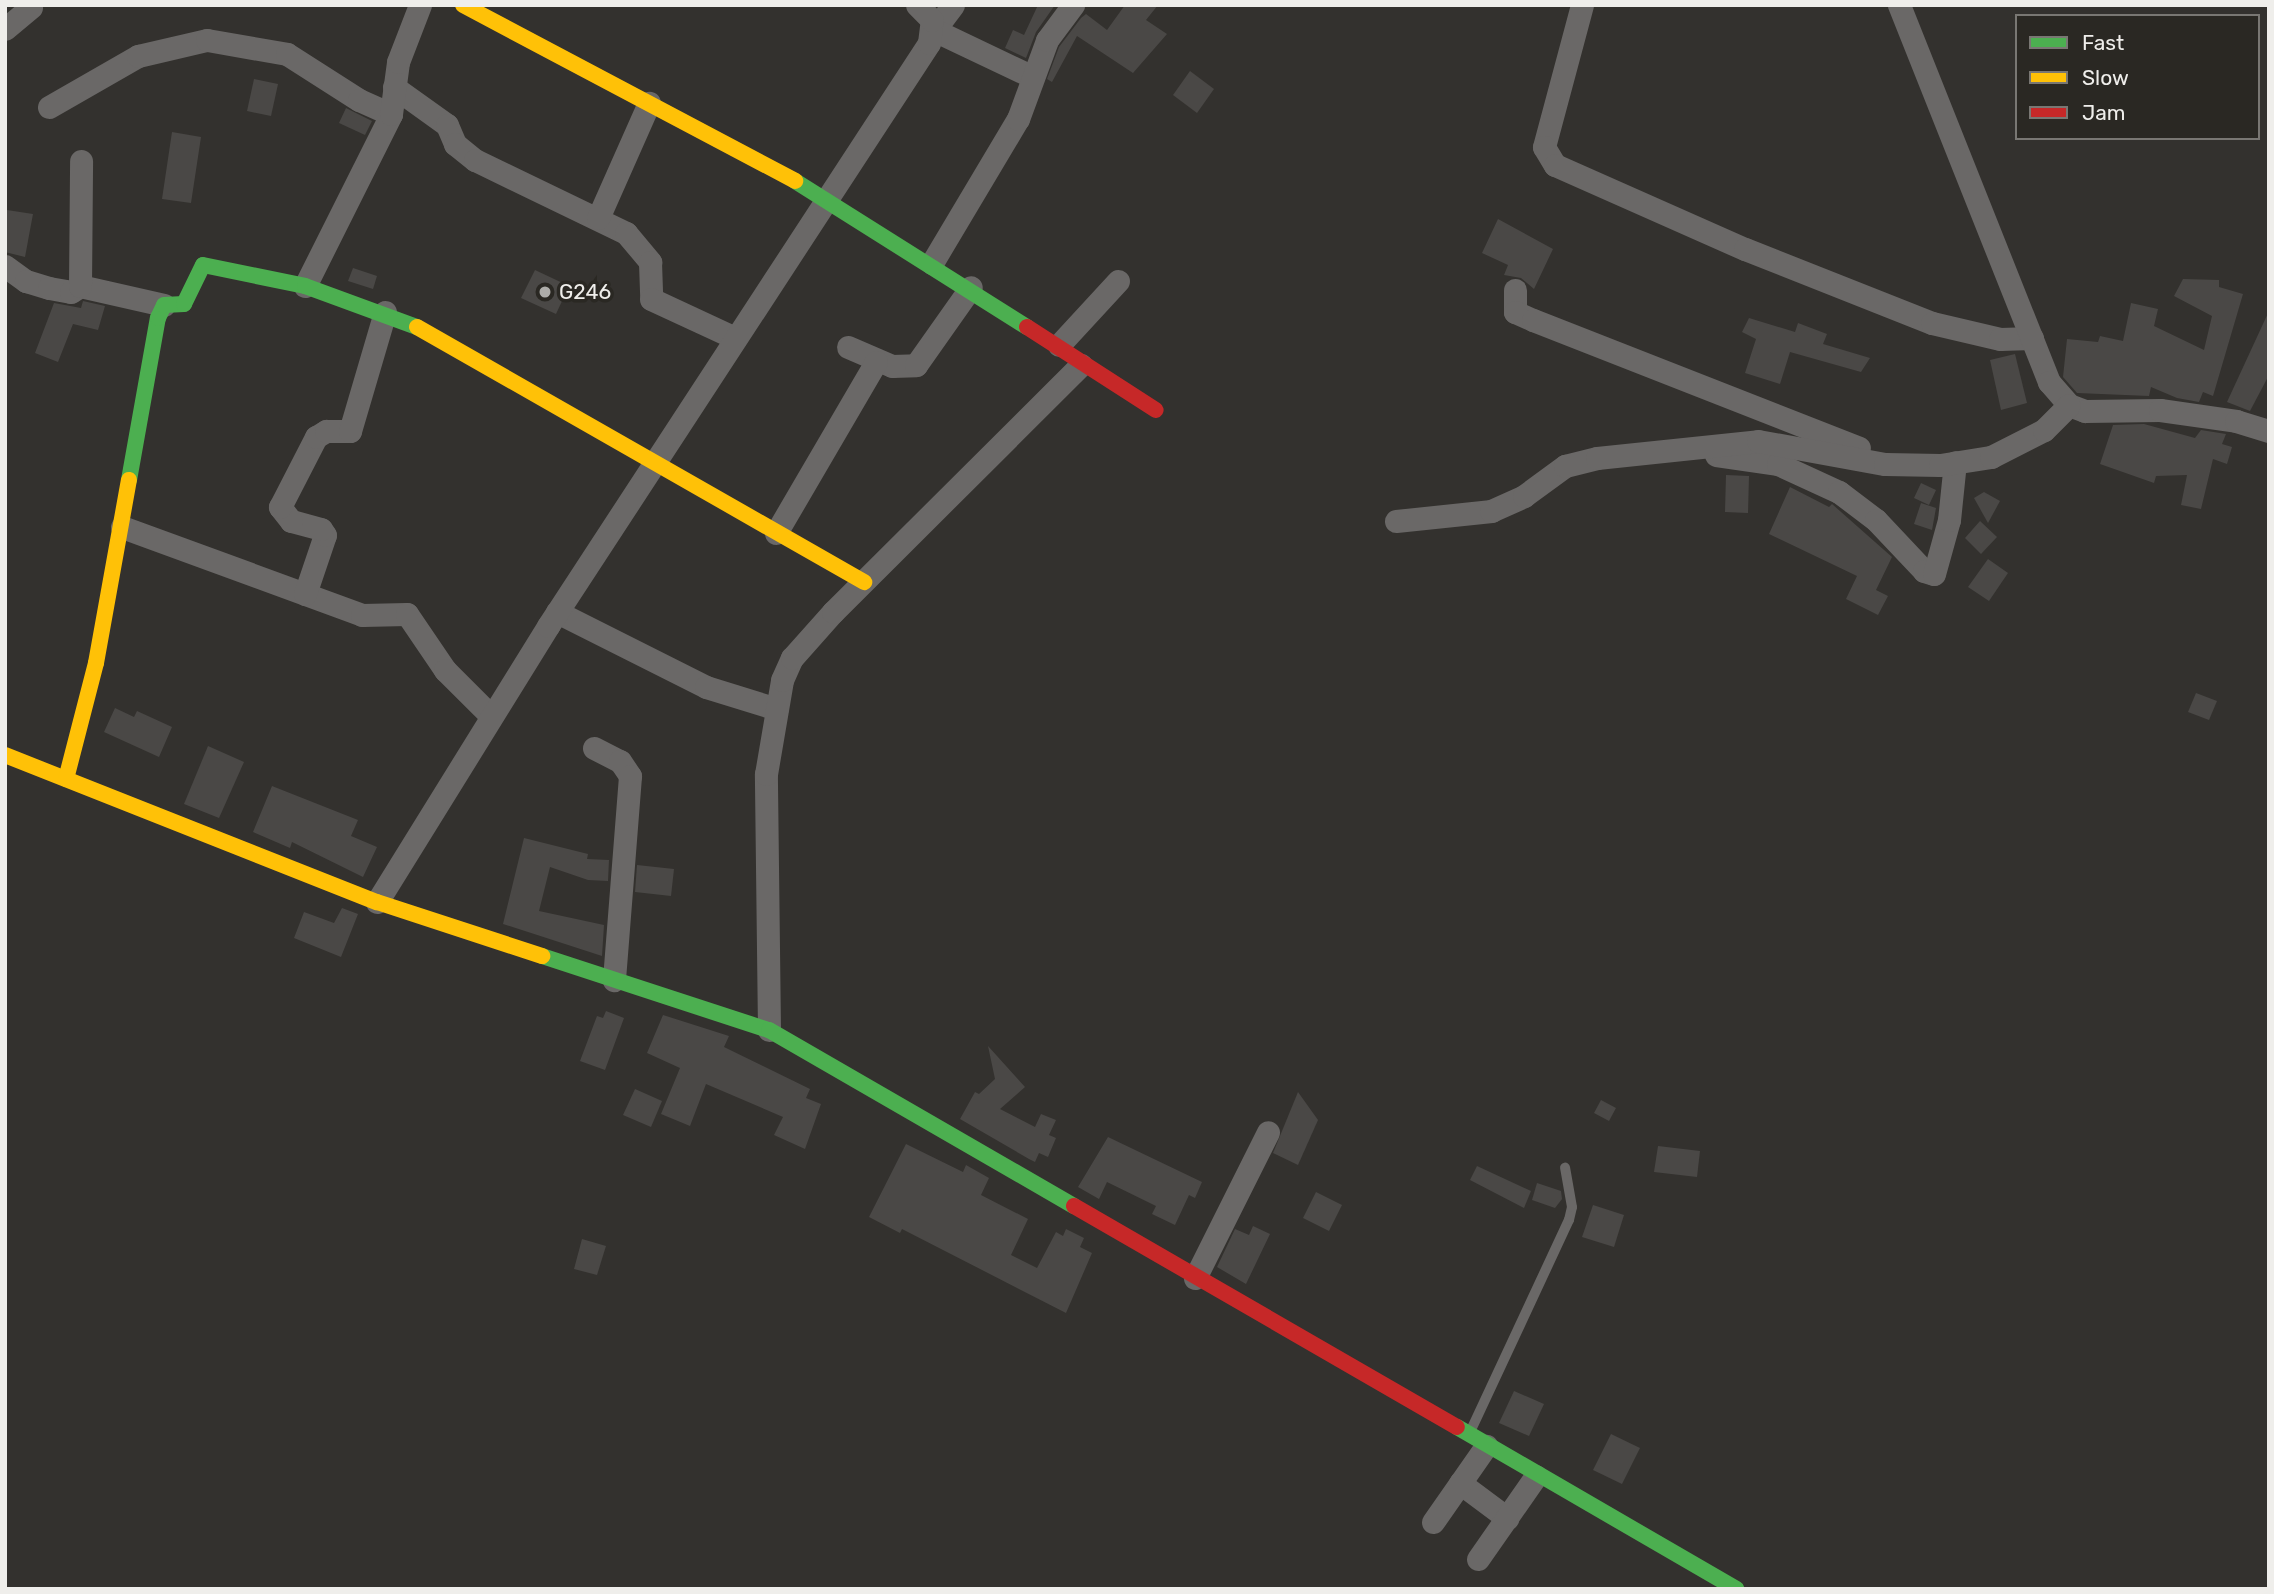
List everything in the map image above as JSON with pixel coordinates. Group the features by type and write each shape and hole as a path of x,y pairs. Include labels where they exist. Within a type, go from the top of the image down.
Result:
{"street":[{"path":"305,286 391,114 398,62 420,5"},
{"path":"463,5 827,198 971,287 1059,345 1081,365 1156,410"},
{"path":"917,5 932,20 934,30"},
{"path":"377,902 557,612 934,30 953,5"},
{"path":"932,263 1018,119 1031,76 1054,26 1073,5"},
{"path":"1582,5 1545,147 1555,165 1745,249 1932,323 2000,339 2032,338"},
{"path":"1899,5 2049,382 2069,405 2085,411 2160,411 2236,421 2269,431"},
{"path":"5,29 31,7"},
{"path":"934,30 1031,76"},
{"path":"49,107 138,56 207,40 287,54 359,100 391,114"},
{"path":"394,88 447,125 463,152 554,201 598,218 626,233 650,262 651,299 735,338"},
{"path":"598,218 649,103"},
{"path":"80,286 81,161"},
{"path":"5,266 30,283 71,292 80,286 164,305 184,304 202,265 305,286 386,312 561,408 652,466 864,582"},
{"path":"1059,345 1118,281"},
{"path":"848,348 876,362 906,368 916,365 971,287"},
{"path":"1515,290 1516,312 1524,316 1858,448 1885,464"},
{"path":"66,779 96,663 158,318 164,305"},
{"path":"305,594 325,535 321,530 291,521 280,507 316,437 326,431 350,431 386,312"},
{"path":"776,533 876,362"},
{"path":"769,1030 766,774 782,680 792,658 864,582 1081,365"},
{"path":"1396,521 1491,511 1524,496 1577,461 1688,452 1758,441 1885,464 1955,463 1991,457 2044,430 2069,405"},
{"path":"1688,452 1778,464 1839,492 1875,520 1924,570 1934,574 1939,568 1949,520 1955,463"},
{"path":"121,527 362,615 407,614 445,670 491,716"},
{"path":"557,612 706,687 777,709"},
{"path":"594,748 620,761 630,776 614,980"},
{"path":"5,755 377,902 769,1030 1536,1476 1737,1589"},
{"path":"1195,1278 1268,1132"},
{"path":"1433,1522 1460,1483 1477,1441"},
{"path":"1478,1559 1536,1476"},
{"path":"1460,1483 1507,1518"}],"lane":[{"path":"1477,1441 1569,1220 1572,1207 1565,1168"}],"building":[{"path":"1038,5 1055,5 1036,32 1026,58 1005,48 1013,30 1024,35"},
{"path":"1125,5 1158,5 1146,20 1167,34 1133,73 1077,36 1052,82 1047,79 1059,47 1081,18 1086,14 1107,30"},
{"path":"1190,71 1214,89 1197,113 1173,95"},
{"path":"254,79 278,84 271,116 247,111"},
{"path":"346,108 372,121 365,135 339,123"},
{"path":"172,132 201,137 191,203 162,199"},
{"path":"7,210 33,214 25,257 5,252"},
{"path":"1498,219 1553,249 1534,289 1521,278 1504,275 1508,265 1482,253"},
{"path":"353,268 377,276 373,289 348,281"},
{"name":"G246","path":"535,270 569,286 556,314 521,298"},
{"path":"2183,279 2219,280 2219,287 2243,294 2213,396 2203,392 2199,402 2177,398 2151,387 2149,396 2077,393 2063,377 2067,339 2098,342 2100,336 2123,341 2131,303 2158,309 2154,326 2204,350 2212,316 2174,296"},
{"path":"83,301 105,306 98,330 73,324 58,362 35,353 54,303 81,308"},
{"path":"2269,311 2269,375 2250,411 2227,402"},
{"path":"1749,318 1795,332 1798,323 1827,334 1823,344 1870,358 1861,372 1790,352 1780,384 1745,373 1756,339 1742,332"},
{"path":"2015,354 2027,403 2001,410 1990,360"},
{"path":"2144,424 2195,438 2201,430 2226,434 2222,444 2232,447 2227,464 2213,459 2201,509 2181,505 2187,475 2156,476 2154,483 2100,464 2113,425"},
{"path":"1726,475 1749,476 1748,513 1725,512"},
{"path":"1921,483 1936,490 1929,505 1914,498"},
{"path":"1790,487 1829,507 1832,504 1892,557 1876,590 1888,596 1878,615 1846,599 1857,576 1769,534"},
{"path":"1984,492 2000,501 1988,523 1974,498"},
{"path":"1921,503 1936,508 1932,530 1914,524"},
{"path":"1980,521 1997,537 1981,554 1965,538"},
{"path":"1988,559 2008,573 1989,601 1968,587"},
{"path":"2196,693 2217,701 2209,720 2188,712"},
{"path":"115,708 134,717 137,711 172,727 159,757 104,732"},
{"path":"208,746 244,762 219,818 184,804"},
{"path":"272,786 358,820 351,836 377,847 363,877 292,842 290,848 253,832"},
{"path":"524,838 588,854 587,859 609,860 608,881 588,880 550,867 539,911 604,925 602,956 503,924"},
{"path":"637,865 674,869 671,896 635,892"},
{"path":"342,908 358,914 341,957 294,938 304,912 334,923"},
{"path":"606,1011 624,1018 605,1070 580,1061 597,1016 603,1018"},
{"path":"663,1015 729,1036 724,1047 810,1089 806,1098 821,1104 805,1149 774,1135 783,1117 706,1084 690,1126 661,1114 680,1068 647,1053"},
{"path":"988,1046 1025,1087 1000,1109 1035,1127 1041,1114 1056,1120 1049,1135 1056,1138 1048,1157 1039,1153 1035,1162 960,1119 975,1092 979,1094 995,1079"},
{"path":"635,1089 662,1101 651,1127 623,1115"},
{"path":"1298,1092 1318,1120 1298,1165 1273,1153"},
{"path":"1601,1100 1616,1108 1609,1121 1594,1113"},
{"path":"1108,1137 1202,1182 1195,1198 1189,1195 1175,1225 1152,1214 1156,1206 1107,1182 1099,1199 1078,1187"},
{"path":"906,1144 963,1172 966,1165 989,1178 981,1195 1028,1219 1011,1255 1037,1268 1056,1232 1063,1236 1066,1229 1084,1238 1080,1247 1092,1253 1066,1313 902,1229 900,1233 869,1217"},
{"path":"1658,1146 1700,1151 1697,1177 1654,1172"},
{"path":"1477,1166 1531,1191 1524,1208 1470,1180"},
{"path":"1537,1183 1561,1191 1562,1199 1555,1208 1532,1200"},
{"path":"1316,1192 1342,1205 1329,1231 1303,1218"},
{"path":"1593,1205 1624,1215 1614,1247 1582,1237"},
{"path":"1253,1226 1270,1234 1246,1284 1217,1267 1235,1229 1249,1235"},
{"path":"582,1239 606,1246 597,1275 574,1269"},
{"path":"1514,1391 1544,1404 1529,1436 1499,1423"},
{"path":"1611,1434 1640,1448 1622,1484 1593,1470"}],"traffic: fast":[{"path":"795,181 1027,327"},
{"path":"129,480 158,318 164,305 184,304 203,265 305,286 417,327"},
{"path":"542,956 769,1030 1074,1206"},
{"path":"1457,1427 1737,1589"}],"traffic: slow":[{"path":"463,5 795,181"},
{"path":"417,327 864,582"},
{"path":"66,779 96,663 129,480"},
{"path":"5,755 377,902 542,956"}],"traffic: jam":[{"path":"1027,327 1156,410"},
{"path":"1074,1206 1457,1427"}],"place":[{"name":"G246","path":"545,292"}]}
